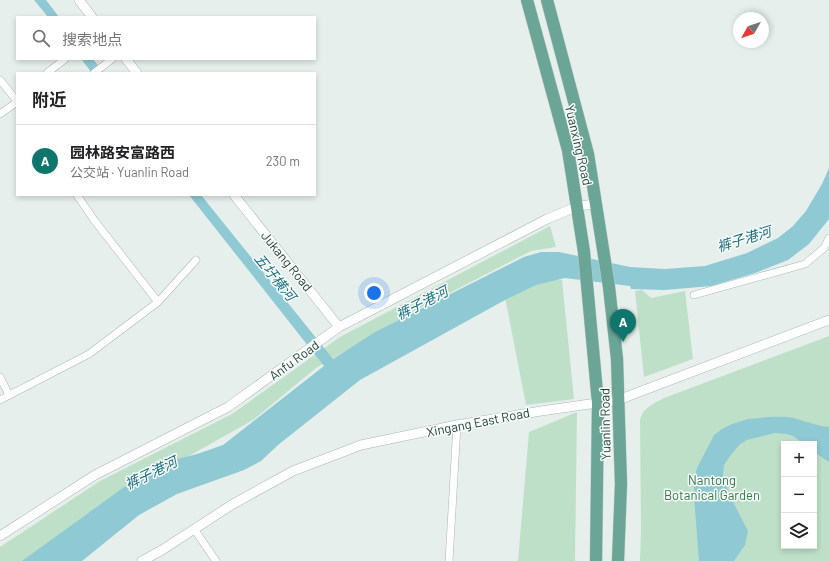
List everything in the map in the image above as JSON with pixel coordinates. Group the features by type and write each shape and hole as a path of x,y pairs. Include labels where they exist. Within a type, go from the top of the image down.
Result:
{"main road":[{"name":"Yuanxing Road","path":"527,0 568,150 578,206 589,299"},
{"name":"Yuanxing Road","path":"546,0 588,154 609,287"},
{"name":"Yuanlin Road","path":"609,287 617,359 621,484 618,561"},
{"name":"Yuanlin Road","path":"589,299 598,403 596,561"}],"street":[{"path":"79,0 91,16"},
{"path":"48,72 64,60"},
{"path":"95,72 111,60"},
{"path":"127,60 136,72"},
{"path":"0,80 16,99 0,114"},
{"path":"79,196 94,220 158,302"},
{"name":"Jukang Road","path":"235,196 339,327"},
{"name":"Anfu Road","path":"0,536 95,475 228,407 339,327 547,219 578,206 596,204"},
{"path":"694,295 805,264 824,248 829,238"},
{"path":"0,400 89,354 158,302 196,260"},
{"name":"Xingang East Road","path":"142,561 162,550 233,504 293,472 361,445 541,411 618,400 829,320"},
{"path":"0,377 9,395"},
{"path":"449,561 457,426"},
{"path":"194,529 216,561"}],"green space":[{"path":"550,226 556,247 531,251 407,315 316,368 253,420 155,475 35,561 0,561 0,547 100,481 232,414 340,337"},
{"path":"535,278 562,280 574,399 526,405 504,292"},
{"path":"642,290 651,298 685,291 693,359 644,377 635,291"},
{"name":"Nantong Botanical Garden","path":"829,336 829,561 640,561 640,421 643,413 652,404 664,398"},
{"path":"577,412 575,561 518,561 529,432"}],"water":[{"path":"34,0 46,0 58,16 47,16"},
{"path":"82,60 94,60 103,72 91,72"},
{"name":"裤子港河","path":"829,168 829,219 809,244 788,260 755,273 711,286 665,290 631,289 630,286 565,278 536,285 505,300 360,380 278,445 261,461 244,470 177,494 139,515 82,561 22,561 127,485 170,461 223,445 324,366 190,196 202,196 333,359 375,332 524,257 541,252 559,252 630,267 665,269 705,266 747,253 778,238 793,226 806,211 822,184"},
{"path":"790,417 829,427 829,462 817,454 817,441 800,441 793,436 786,434 775,433 747,440 740,444 724,465 723,477 731,498 748,531 745,545 734,561 699,561 694,497 694,479 697,468 714,435 732,424 748,419"}],"place":[{"name":"园林路安富路西","path":"623,342"}],"water label":[{"name":"五圩横河","path":"275,277"}]}
